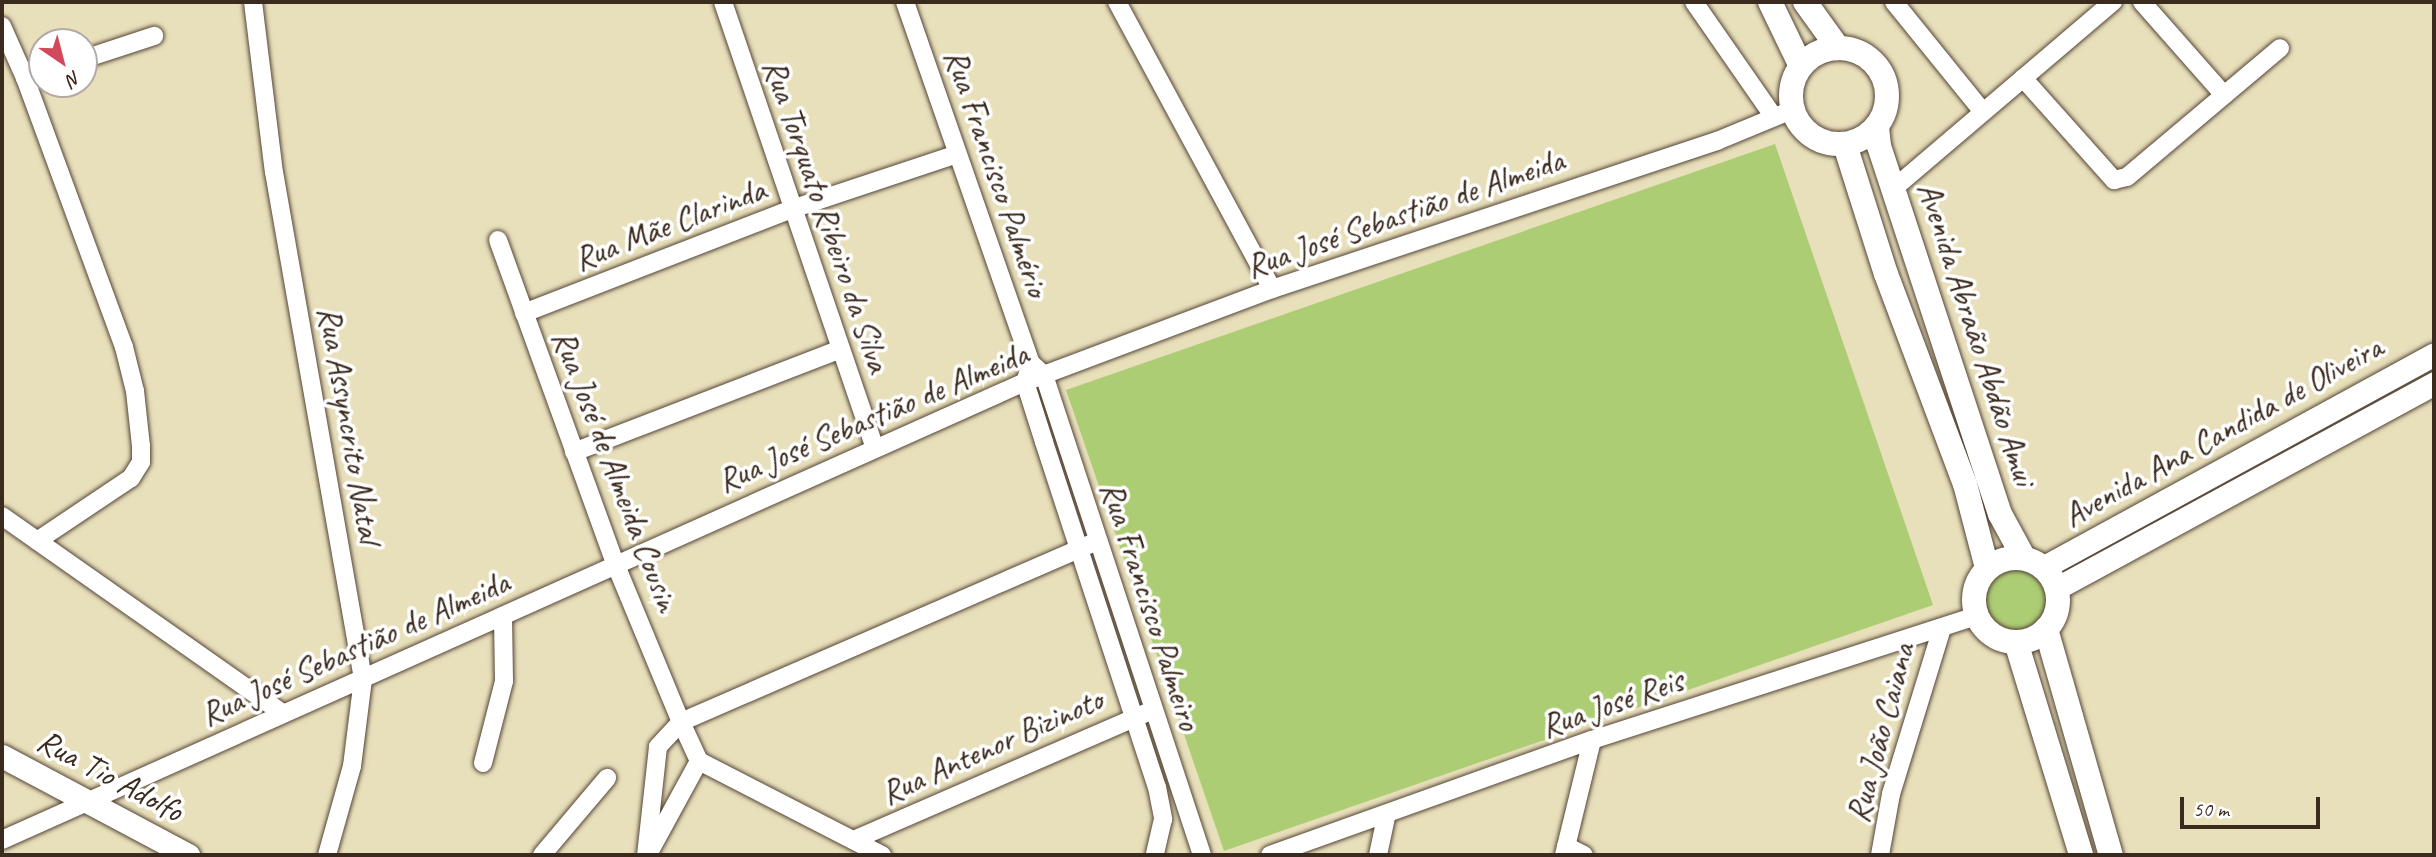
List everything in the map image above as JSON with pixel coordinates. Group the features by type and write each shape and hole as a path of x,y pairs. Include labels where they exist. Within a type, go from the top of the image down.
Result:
{"main road":[{"path":"1770,2 1801,66"},
{"path":"1805,2 1838,48"},
{"path":"1838,48 1868,57 1886,82 1886,106 1877,127 1845,145 1818,140 1806,133 1783,113 1801,66 1812,56 1838,48"},
{"name":"Avenida Abraão Abdão Amui","path":"1877,127 1893,189 2000,514 2041,571"},
{"name":"Avenida Abraão Abdão Amui","path":"1845,145 1886,274 1965,484 1987,568"},
{"path":"2011,558 2041,571 2057,610 2046,629 2016,642 1992,635 1976,617 1973,596 1987,568 2011,558"},
{"path":"2046,629 2111,855"},
{"path":"2016,642 2081,855"}],"street":[{"name":"Rua Assyncrito Natal","path":"253,2 274,172 363,679 352,766 327,855"},
{"name":"Rua Torquato Ribeiro da Silva","path":"723,2 839,351 875,448"},
{"name":"Rua Francisco Palmério","path":"905,2 957,154 1037,369"},
{"path":"1116,2 1272,289"},
{"path":"1693,2 1783,113"},
{"path":"1894,2 1983,112"},
{"path":"1893,189 2113,2"},
{"path":"2142,2 2224,95"},
{"path":"2,26 28,66"},
{"path":"98,54 154,36"},
{"path":"2023,78 2114,180 2127,177 2280,48"},
{"path":"37,541 131,478 141,462 135,391 124,347 42,98"},
{"name":"Rua José Sebastião de Almeida","path":"2,840 503,616 615,563 1025,382 1037,369 1717,141 1783,113"},
{"name":"Rua Mãe Clarinda","path":"524,313 792,209 957,154"},
{"name":"Rua José de Almeida Cousin","path":"498,240 615,563 699,761"},
{"path":"575,452 839,351"},
{"name":"Avenida Ana Candida de Oliveira","path":"2041,571 2434,354"},
{"name":"Rua Francisco Palmeiro","path":"1037,369 1089,544 1163,819 1156,855"},
{"name":"Rua Francisco Palmeiro","path":"1025,382 1153,711 1202,855"},
{"name":"Avenida Ana Candida de Oliveira","path":"2041,571 2434,383"},
{"path":"2,516 282,713"},
{"path":"647,855 658,747 681,722 1089,544"},
{"path":"483,763 504,681 503,616"},
{"name":"Rua José Reis","path":"1270,855 1592,740 1976,617"},
{"name":"Rua João Caiana","path":"1880,855 1891,794 1942,628"},
{"name":"Rua Antenor Bizinoto","path":"856,839 1153,711"},
{"path":"1584,855 1565,850 1592,740"},
{"name":"Rua Tio Adolfo","path":"2,756 188,855"},
{"path":"647,855 699,761 856,839 882,855"},
{"path":"542,855 607,778"},
{"path":"1163,819 1187,813"},
{"path":"1378,855 1385,816"}],"green space":[{"path":"1775,144 1933,605 1224,851 1066,390"},
{"path":"2017,566 2030,568 2041,576 2049,587 2049,613 2041,624 2030,632 2017,634 2004,632 1993,624 1985,613 1983,600 1985,587 1993,576 2004,568"}]}
